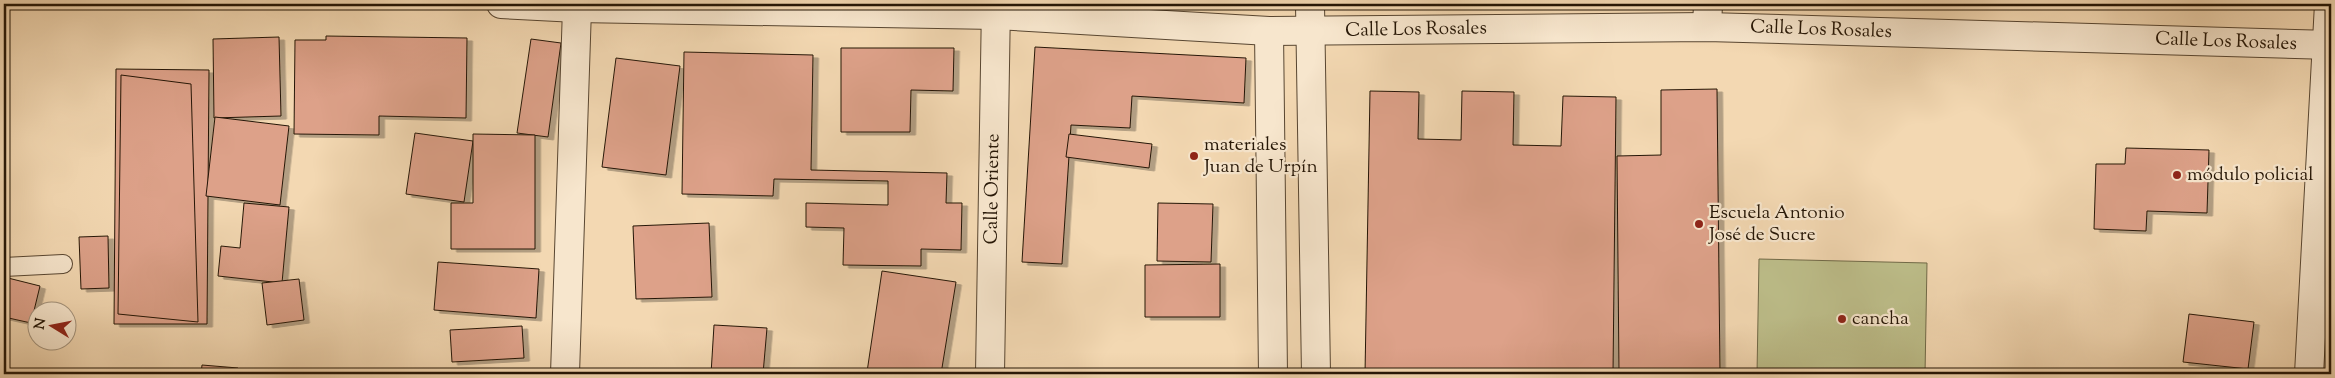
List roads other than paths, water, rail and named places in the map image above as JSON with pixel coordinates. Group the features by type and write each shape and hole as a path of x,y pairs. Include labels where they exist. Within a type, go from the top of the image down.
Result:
{"street":[{"name":"Calle Los Rosales","path":"501,4 577,8 996,9 1269,31 1707,15 2329,45"},
{"path":"1310,4 1316,374"},
{"path":"2309,374 2329,45 2329,4"},
{"path":"565,374 577,8"},
{"name":"Calle Oriente","path":"990,374 996,9"},
{"path":"1269,31 1273,374"}],"lane":[{"path":"4,267 63,264"}],"place":[{"name":"materiales Juan de Urpín","path":"1194,156"},
{"name":"módulo policial","path":"2177,175"},
{"name":"Escuela Antonio José de Sucre","path":"1699,224"},
{"name":"cancha","path":"1842,319"}]}
